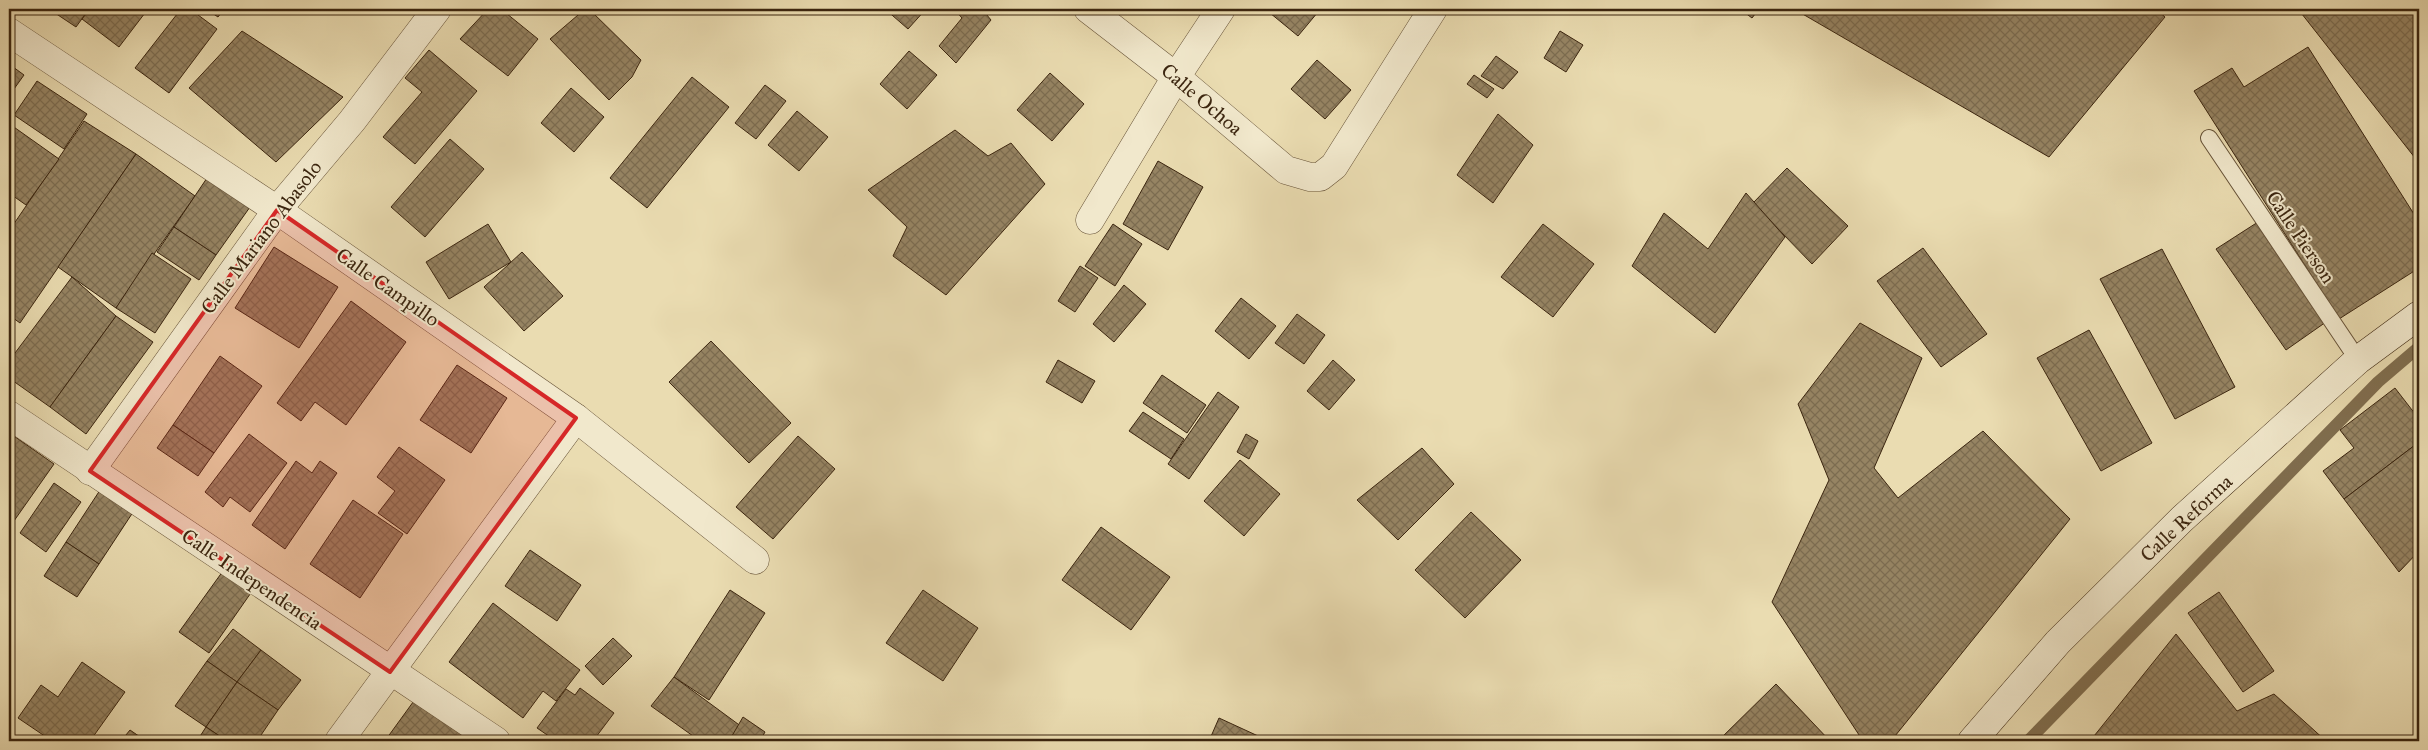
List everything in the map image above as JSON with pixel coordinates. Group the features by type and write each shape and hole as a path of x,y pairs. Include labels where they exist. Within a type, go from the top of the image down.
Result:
{"street":[{"name":"Calle Mariano Abasolo","path":"90,471 277,210 352,121 437,9"},
{"name":"Calle Ochoa","path":"1088,9 1176,77 1286,170 1310,177 1320,177 1334,166 1342,156 1433,9"},
{"path":"1090,220 1176,77 1221,9"},
{"name":"Calle Campillo","path":"9,32 277,210 576,418 755,560"},
{"name":"Calle Reforma","path":"1972,741 2058,642 2182,519 2358,360 2419,315"},
{"name":"Calle Independencia","path":"9,415 390,672 496,741"},
{"path":"339,741 576,418"}],"lane":[{"name":"Calle Pierson","path":"2209,138 2358,360"}],"highlighted area":[{"path":"277,210 576,418 390,672 90,471"}],"building":[{"path":"49,9 89,9 76,27"},
{"path":"90,9 148,9 119,47 82,19"},
{"path":"181,9 190,9 217,29 169,93 135,68"},
{"path":"206,9 224,9 218,17"},
{"path":"488,9 501,9 538,39 508,76 460,39"},
{"path":"585,9 589,9 641,60 632,77 609,100 550,39"},
{"path":"885,9 926,9 908,29"},
{"path":"954,9 982,9 991,20 956,63 939,46 962,18"},
{"path":"1274,9 1314,9 1318,12 1298,36 1270,13"},
{"path":"1615,9 1627,9 1621,15"},
{"path":"1740,9 1759,9 1752,18"},
{"path":"1794,9 2156,9 2165,17 2049,157"},
{"path":"2298,9 2419,9 2419,163"},
{"path":"242,31 343,97 276,162 189,88"},
{"path":"1560,31 1583,45 1566,72 1544,58"},
{"path":"2308,47 2419,222 2419,268 2339,319 2194,91 2232,68 2244,87"},
{"path":"429,50 477,91 415,164 383,137 422,92 405,78"},
{"path":"909,51 937,75 907,109 880,84"},
{"path":"1496,56 1518,72 1503,89 1481,76"},
{"path":"1317,60 1351,90 1325,119 1291,89"},
{"path":"9,64 24,75 9,96"},
{"path":"1050,73 1084,104 1052,141 1017,110"},
{"path":"1474,75 1494,89 1487,98 1467,84"},
{"path":"692,77 729,107 647,208 610,178"},
{"path":"37,81 87,114 64,149 14,115"},
{"path":"765,85 786,101 756,139 735,123"},
{"path":"571,88 604,117 574,152 541,123"},
{"path":"797,111 828,137 799,171 768,145"},
{"path":"1498,114 1533,145 1493,203 1457,175"},
{"path":"84,121 136,154 20,323 9,315 9,231"},
{"path":"11,125 59,159 26,205 9,193 9,128"},
{"path":"955,130 988,156 1011,143 1045,184 946,295 893,256 907,227 868,190"},
{"path":"450,139 484,169 425,237 391,207"},
{"path":"136,154 195,196 116,308 58,267"},
{"path":"1158,161 1203,187 1168,250 1123,224"},
{"path":"1787,168 1848,226 1812,264 1753,203"},
{"path":"207,178 250,207 216,255 174,227"},
{"path":"1746,193 1785,237 1715,333 1632,266 1664,213 1708,249"},
{"path":"2258,222 2326,322 2286,350 2216,249"},
{"path":"488,224 511,262 449,299 426,262"},
{"path":"1113,224 1142,244 1115,286 1085,266"},
{"path":"1543,224 1594,264 1553,317 1501,277"},
{"path":"174,227 216,255 199,280 157,252"},
{"path":"274,247 338,287 299,348 235,308"},
{"path":"1923,248 1987,334 1941,367 1877,281"},
{"path":"2162,249 2235,387 2175,419 2100,279"},
{"path":"522,252 563,296 524,331 484,287"},
{"path":"152,253 191,279 155,333 116,308"},
{"path":"1080,266 1098,278 1075,312 1058,301"},
{"path":"72,277 116,316 50,407 9,378 9,361"},
{"path":"1124,285 1146,304 1114,342 1093,324"},
{"path":"1241,298 1276,326 1249,359 1215,331"},
{"path":"351,301 406,342 346,425 315,402 301,421 277,403"},
{"path":"1297,314 1325,335 1304,364 1275,343"},
{"path":"116,316 153,342 86,434 50,407"},
{"path":"1860,323 1922,358 1874,468 1898,498 1983,431 2070,519 1891,741 1863,741 1772,602 1829,480 1798,404"},
{"path":"2089,330 2152,443 2101,471 2037,358"},
{"path":"711,341 791,423 749,463 669,382"},
{"path":"220,356 262,386 214,453 173,425"},
{"path":"1058,360 1095,381 1082,403 1046,382"},
{"path":"1333,360 1355,380 1329,410 1307,391"},
{"path":"457,365 507,398 471,453 420,420"},
{"path":"1162,375 1206,405 1187,433 1143,403"},
{"path":"2395,388 2419,419 2419,442 2344,499 2323,471 2354,448 2340,430"},
{"path":"1218,392 1239,407 1189,479 1168,464"},
{"path":"1143,412 1184,439 1171,459 1129,431"},
{"path":"173,425 214,453 198,476 157,448"},
{"path":"11,434 54,464 9,528 9,438"},
{"path":"249,434 287,463 250,512 230,497 223,507 205,492"},
{"path":"1246,434 1258,441 1249,459 1237,452"},
{"path":"798,436 835,469 773,539 736,507"},
{"path":"2419,442 2419,551 2399,572 2344,499"},
{"path":"399,447 445,480 407,534 378,513 395,491 377,477"},
{"path":"1422,448 1454,484 1398,540 1357,500"},
{"path":"1240,460 1280,494 1244,536 1204,501"},
{"path":"296,461 312,473 320,461 337,473 285,549 252,525"},
{"path":"106,481 139,503 99,564 66,542"},
{"path":"54,483 81,502 46,552 20,533"},
{"path":"353,500 403,534 360,598 310,564"},
{"path":"1471,512 1521,560 1465,618 1415,570"},
{"path":"1101,527 1170,577 1131,630 1062,580"},
{"path":"66,542 99,564 77,597 44,576"},
{"path":"530,550 581,585 557,621 505,586"},
{"path":"228,564 255,587 209,653 179,632"},
{"path":"730,590 765,613 709,700 674,677"},
{"path":"923,590 978,628 943,681 886,643"},
{"path":"2219,592 2274,671 2243,692 2188,613"},
{"path":"493,603 580,670 556,701 543,691 523,718 449,662"},
{"path":"233,629 261,650 237,682 207,661"},
{"path":"2176,634 2237,711 2274,694 2326,741 2090,741"},
{"path":"613,638 632,656 603,685 585,666"},
{"path":"261,650 301,680 278,710 237,682"},
{"path":"207,661 237,682 206,727 175,706"},
{"path":"82,662 125,692 90,741 52,741 18,718 41,685 58,697"},
{"path":"674,677 742,727 731,741 700,741 651,706"},
{"path":"237,682 278,710 257,741 227,741 206,727"},
{"path":"1776,684 1830,741 1718,741"},
{"path":"580,688 614,713 593,741 556,741 537,728 566,689 575,695"},
{"path":"416,698 477,741 392,741 387,738"},
{"path":"743,717 765,732 760,741 729,741"},
{"path":"1219,718 1269,741 1209,741"},
{"path":"206,727 227,741 197,741"},
{"path":"130,730 146,741 121,741"}],"waterway":[{"path":"2028,741 2378,382 2419,347"}]}
